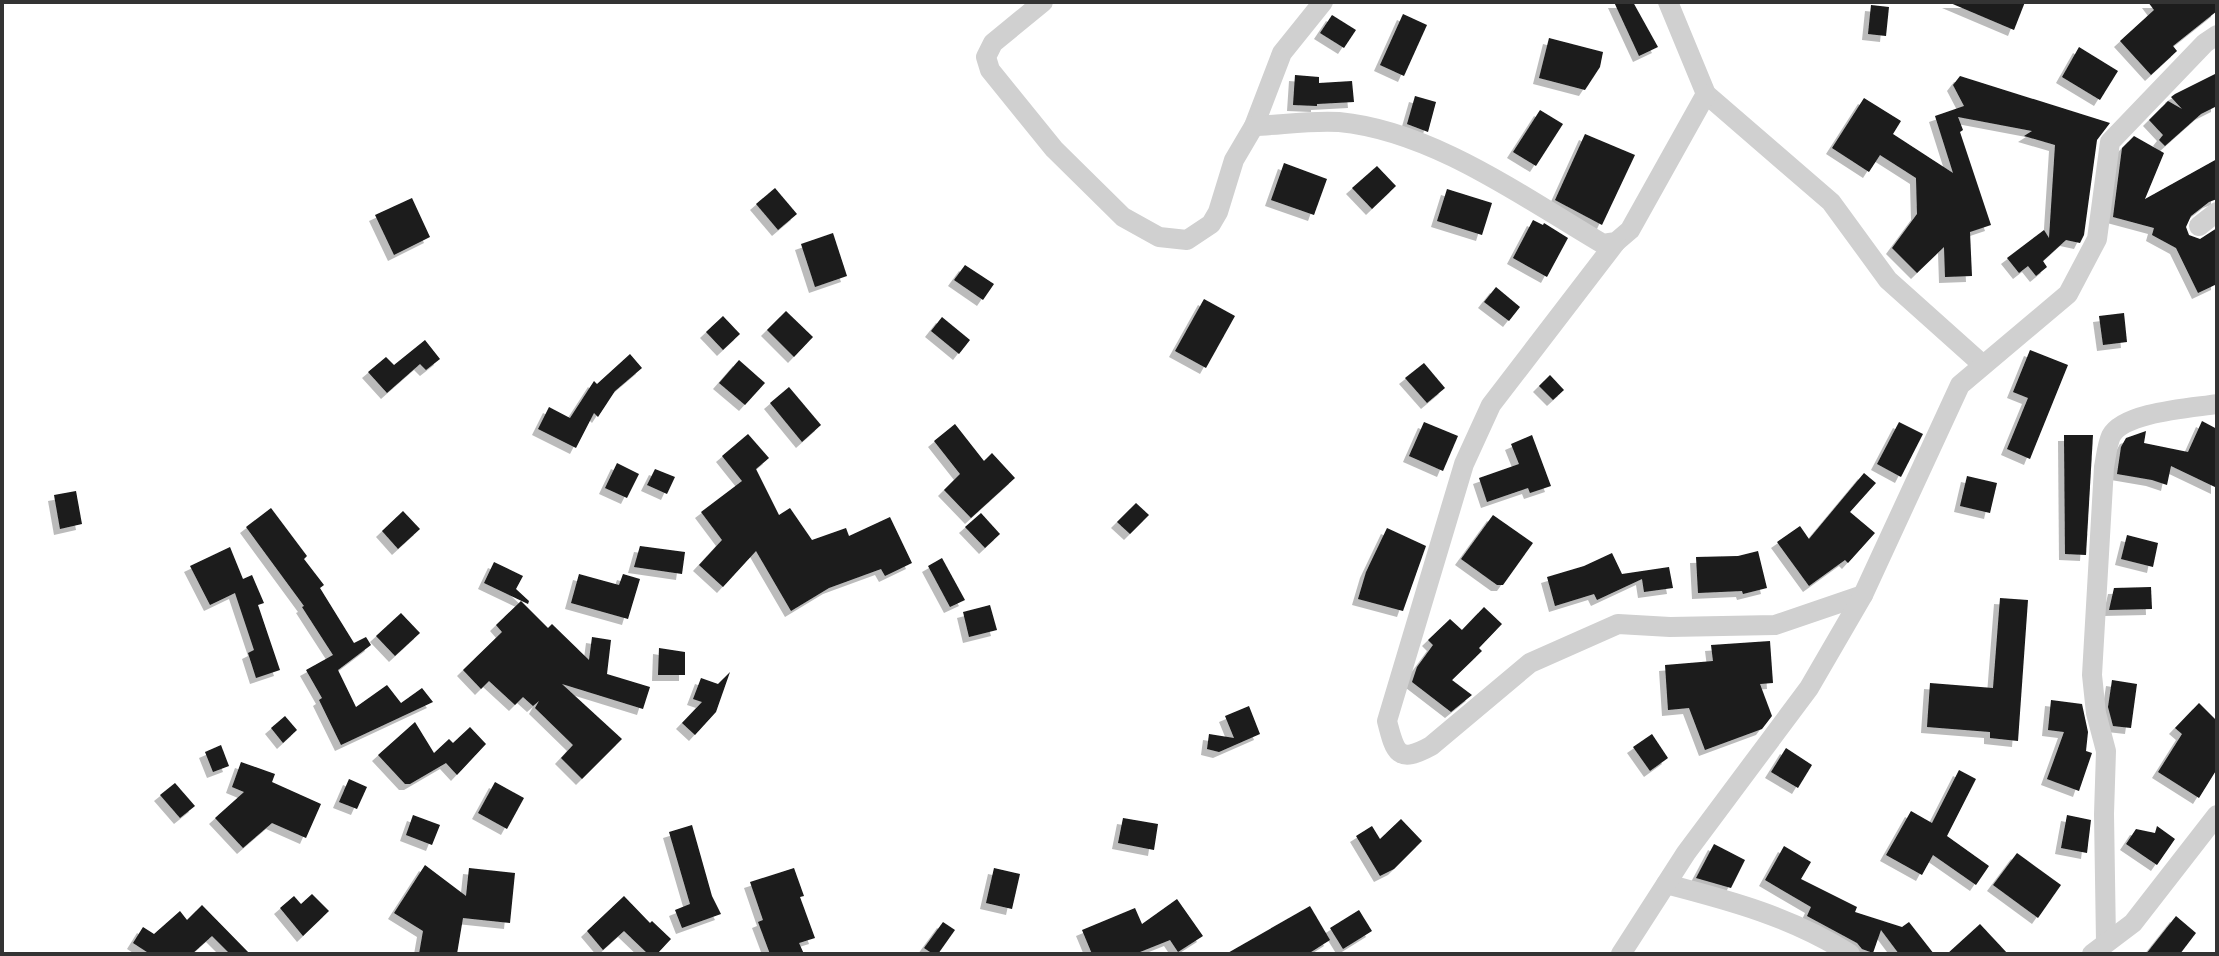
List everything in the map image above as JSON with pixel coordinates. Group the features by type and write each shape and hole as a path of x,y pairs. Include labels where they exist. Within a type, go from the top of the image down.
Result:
{"street":[{"path":"1043,2 993,43 986,57 990,70 1054,149 1123,217 1159,237 1187,240 1211,224 1218,212 1234,160 1254,126 1282,53 1323,2"},
{"path":"1668,2 1706,94 1831,202 1888,280 1983,365"},
{"path":"1621,954 1686,853 1809,688 1863,595 1960,385 2068,294 2097,239 2110,142 2205,43 2217,35"},
{"path":"1706,94 1630,230 1616,242 1491,405 1464,464 1387,721 1393,746 1401,754 1413,756 1431,746 1530,663 1618,624 1670,627 1775,625 1863,595"},
{"path":"1254,126 1338,122 1397,134 1481,171 1603,244 1616,242"},
{"path":"2199,226 2217,212"},
{"path":"2099,948 2106,751 2096,713 2092,675 2104,467 2112,434 2122,424 2137,418 2217,404"},
{"path":"2099,948 2133,923 2217,815"},
{"path":"1666,884 1752,906 1825,938 1850,954"}],"building":[{"path":"1614,2 1633,2 1658,47 1639,56"},
{"path":"1948,2 2025,2 2014,30"},
{"path":"2148,2 2217,2 2217,11 2173,46 2177,51 2151,75 2120,41 2154,10"},
{"path":"1871,5 1889,7 1886,36 1868,34"},
{"path":"1403,14 1427,25 1404,76 1380,65"},
{"path":"1332,15 1356,30 1344,48 1320,33"},
{"path":"1549,38 1603,52 1600,67 1585,90 1539,78"},
{"path":"2079,47 2118,71 2100,100 2062,77"},
{"path":"2217,73 2217,106 2201,114 2165,146 2159,140 2163,135 2149,120 2168,101 2182,109 2171,97"},
{"path":"1295,75 1319,77 1319,83 1352,81 1354,102 1293,105"},
{"path":"1960,76 2110,123 2097,140 2084,235 2080,243 2066,240 2043,261 2047,267 2036,276 2028,266 2019,273 2007,258 2044,230 2049,238 2055,145 2024,136 2032,131 1958,117 1963,130 1960,132 1991,225 1970,232 1972,276 1945,277 1944,247 1917,273 1892,248 1917,214 1916,178 1880,155 1869,172 1832,148 1864,98 1901,121 1893,134 1953,173 1935,116 1964,106 1953,85"},
{"path":"1415,96 1436,102 1428,132 1407,124"},
{"path":"1540,110 1563,124 1536,166 1513,152"},
{"path":"1585,134 1635,155 1602,225 1555,200"},
{"path":"2134,136 2164,153 2145,199 2217,159 2217,199 2191,216 2186,227 2189,235 2200,239 2217,228 2217,284 2198,293 2176,248 2152,235 2154,228 2113,217 2122,148"},
{"path":"1284,163 1327,179 1314,215 1271,200"},
{"path":"1377,166 1396,186 1372,209 1352,188"},
{"path":"775,188 797,214 778,230 756,204"},
{"path":"1447,189 1492,203 1482,235 1437,221"},
{"path":"412,198 430,237 394,255 375,215"},
{"path":"1533,220 1568,238 1547,277 1513,258"},
{"path":"833,233 847,276 815,287 801,244"},
{"path":"965,265 994,284 983,300 954,280"},
{"path":"1496,287 1520,307 1509,321 1484,302"},
{"path":"1204,299 1235,316 1206,368 1175,351"},
{"path":"786,311 813,337 794,357 767,330"},
{"path":"2124,313 2127,342 2103,345 2099,316"},
{"path":"723,316 740,334 723,350 706,332"},
{"path":"942,317 970,340 959,354 931,331"},
{"path":"425,340 440,359 426,370 420,364 387,393 368,372 386,357 394,365"},
{"path":"2030,350 2068,365 2030,459 2007,449 2028,398 2013,392"},
{"path":"630,354 642,368 615,391 598,417 594,413 576,448 538,429 549,407 570,418 594,381 597,384"},
{"path":"739,360 765,383 745,405 719,383"},
{"path":"1424,363 1445,388 1427,403 1405,378"},
{"path":"1550,375 1564,390 1553,400 1539,386"},
{"path":"789,387 821,425 802,442 770,403"},
{"path":"2202,421 2217,429 2217,488 2171,466 2167,485 2117,474 2121,447 2126,438 2146,431 2144,443 2188,452"},
{"path":"1424,422 1458,436 1443,471 1409,456"},
{"path":"1899,422 1923,434 1901,477 1877,464"},
{"path":"955,424 984,461 992,453 1015,478 971,518 944,490 960,474 934,441"},
{"path":"748,434 769,458 756,469 779,515 790,508 812,540 846,528 849,536 890,517 912,563 885,576 881,569 829,588 791,611 756,551 723,587 699,565 722,540 701,512 742,481 722,456"},
{"path":"1532,435 1551,486 1530,493 1528,488 1487,502 1479,478 1519,464 1511,444"},
{"path":"2064,435 2093,435 2086,555 2065,554"},
{"path":"617,463 639,474 627,498 605,488"},
{"path":"655,469 675,477 667,494 647,485"},
{"path":"1864,473 1876,483 1850,512 1875,533 1848,563 1845,560 1809,586 1777,542 1800,526 1809,539"},
{"path":"1967,476 1997,483 1990,513 1960,506"},
{"path":"76,491 82,524 60,529 54,495"},
{"path":"1136,503 1149,515 1130,534 1117,522"},
{"path":"271,508 307,556 304,559 324,585 320,588 354,643 366,637 371,645 338,670 356,707 387,685 401,703 422,688 433,702 341,745 319,700 322,698 306,670 333,655 304,606 246,527"},
{"path":"403,511 420,529 398,549 382,531"},
{"path":"981,513 1000,534 985,548 965,527"},
{"path":"1493,515 1533,543 1503,585 1497,585 1461,559"},
{"path":"1387,528 1426,546 1403,611 1358,599 1366,572"},
{"path":"2127,535 2158,543 2153,567 2121,559"},
{"path":"640,546 685,552 682,574 634,567"},
{"path":"230,547 243,579 252,575 264,603 258,605 280,670 256,678 248,653 254,650 235,593 210,605 190,566"},
{"path":"1758,551 1767,588 1743,594 1742,591 1698,593 1696,557 1738,556"},
{"path":"1612,553 1622,574 1669,567 1673,588 1644,592 1642,579 1597,600 1594,594 1555,606 1547,577 1584,566"},
{"path":"942,558 965,600 950,607 928,566"},
{"path":"494,562 523,576 516,589 529,601 528,604 484,583"},
{"path":"579,574 619,585 623,574 640,579 628,619 571,603"},
{"path":"2151,587 2152,609 2109,610 2114,588"},
{"path":"2000,598 2028,600 2018,741 1990,738 1990,732 1927,727 1930,683 1993,688"},
{"path":"521,601 548,628 552,624 589,660 592,637 611,640 607,674 650,687 643,709 562,684 622,739 582,779 561,758 573,745 535,708 539,701 533,706 523,697 515,705 489,681 481,689 463,670 502,632 496,625"},
{"path":"990,605 997,630 969,637 963,612"},
{"path":"1484,607 1502,624 1479,648 1482,651 1452,680 1472,695 1451,712 1412,682 1417,667 1433,645 1428,640 1450,619 1462,630"},
{"path":"401,613 420,633 395,656 376,636"},
{"path":"1770,641 1773,683 1760,684 1772,716 1762,729 1705,750 1689,708 1668,710 1665,665 1713,661 1711,645"},
{"path":"659,648 685,652 685,675 658,675"},
{"path":"730,672 716,712 695,735 682,723 702,702 693,699 701,678 718,684"},
{"path":"2112,680 2137,684 2131,728 2113,726 2108,707"},
{"path":"2051,700 2082,704 2088,732 2086,751 2092,753 2079,791 2047,779 2064,732 2048,730"},
{"path":"2199,703 2217,721 2217,769 2199,798 2158,772 2182,734 2175,728"},
{"path":"1249,706 1260,734 1219,752 1207,749 1209,734 1234,738 1225,716"},
{"path":"285,716 297,730 283,743 271,728"},
{"path":"415,722 434,753 449,739 453,743 470,727 486,744 457,775 446,763 405,784 378,755"},
{"path":"1652,734 1668,758 1650,771 1633,747"},
{"path":"221,745 229,766 213,772 205,752"},
{"path":"1786,748 1812,765 1798,788 1771,772"},
{"path":"241,762 275,774 272,782 321,804 306,838 272,823 243,848 215,818 244,792 232,787"},
{"path":"1959,770 1976,779 1947,836 1989,866 1976,885 1933,855 1922,875 1886,855 1911,811 1932,823"},
{"path":"349,779 367,787 357,809 339,802"},
{"path":"495,782 524,798 507,829 478,813"},
{"path":"175,783 195,806 180,818 160,795"},
{"path":"413,815 440,825 432,845 406,835"},
{"path":"2067,815 2091,820 2087,853 2061,848"},
{"path":"1123,818 1158,824 1154,850 1118,843"},
{"path":"1401,819 1422,841 1394,869 1380,876 1356,836 1372,826 1380,839"},
{"path":"692,825 712,896 721,914 682,928 675,910 690,904 669,832"},
{"path":"2157,826 2175,839 2157,865 2126,844 2136,829 2155,833"},
{"path":"1714,844 1745,860 1731,888 1696,878"},
{"path":"1784,846 1811,862 1801,879 1857,907 1855,912 1902,927 1909,922 1934,954 1899,954 1881,930 1873,953 1807,916 1811,907 1765,880"},
{"path":"2017,853 2061,885 2038,918 1993,885"},
{"path":"425,865 466,896 469,868 515,873 510,923 463,918 457,954 419,954 423,931 394,913"},
{"path":"794,868 804,896 800,897 815,938 799,943 804,954 770,954 758,922 763,920 750,882"},
{"path":"994,868 1020,874 1012,909 986,903"},
{"path":"312,894 329,911 303,936 280,908 294,896 301,904"},
{"path":"624,896 671,939 657,954 648,954 624,931 603,950 587,931"},
{"path":"1177,899 1203,936 1178,952 1170,940 1135,954 1092,954 1082,930 1135,908 1142,924"},
{"path":"202,905 250,954 230,954 212,936 192,954 150,954 133,943 143,927 154,934 180,911 187,920"},
{"path":"1310,906 1330,940 1308,954 1226,954"},
{"path":"1359,910 1372,931 1343,949 1330,928"},
{"path":"2176,916 2196,933 2180,954 2146,954"},
{"path":"943,922 955,930 938,954 933,954 924,948"},
{"path":"1980,924 2008,954 1947,954"}]}
